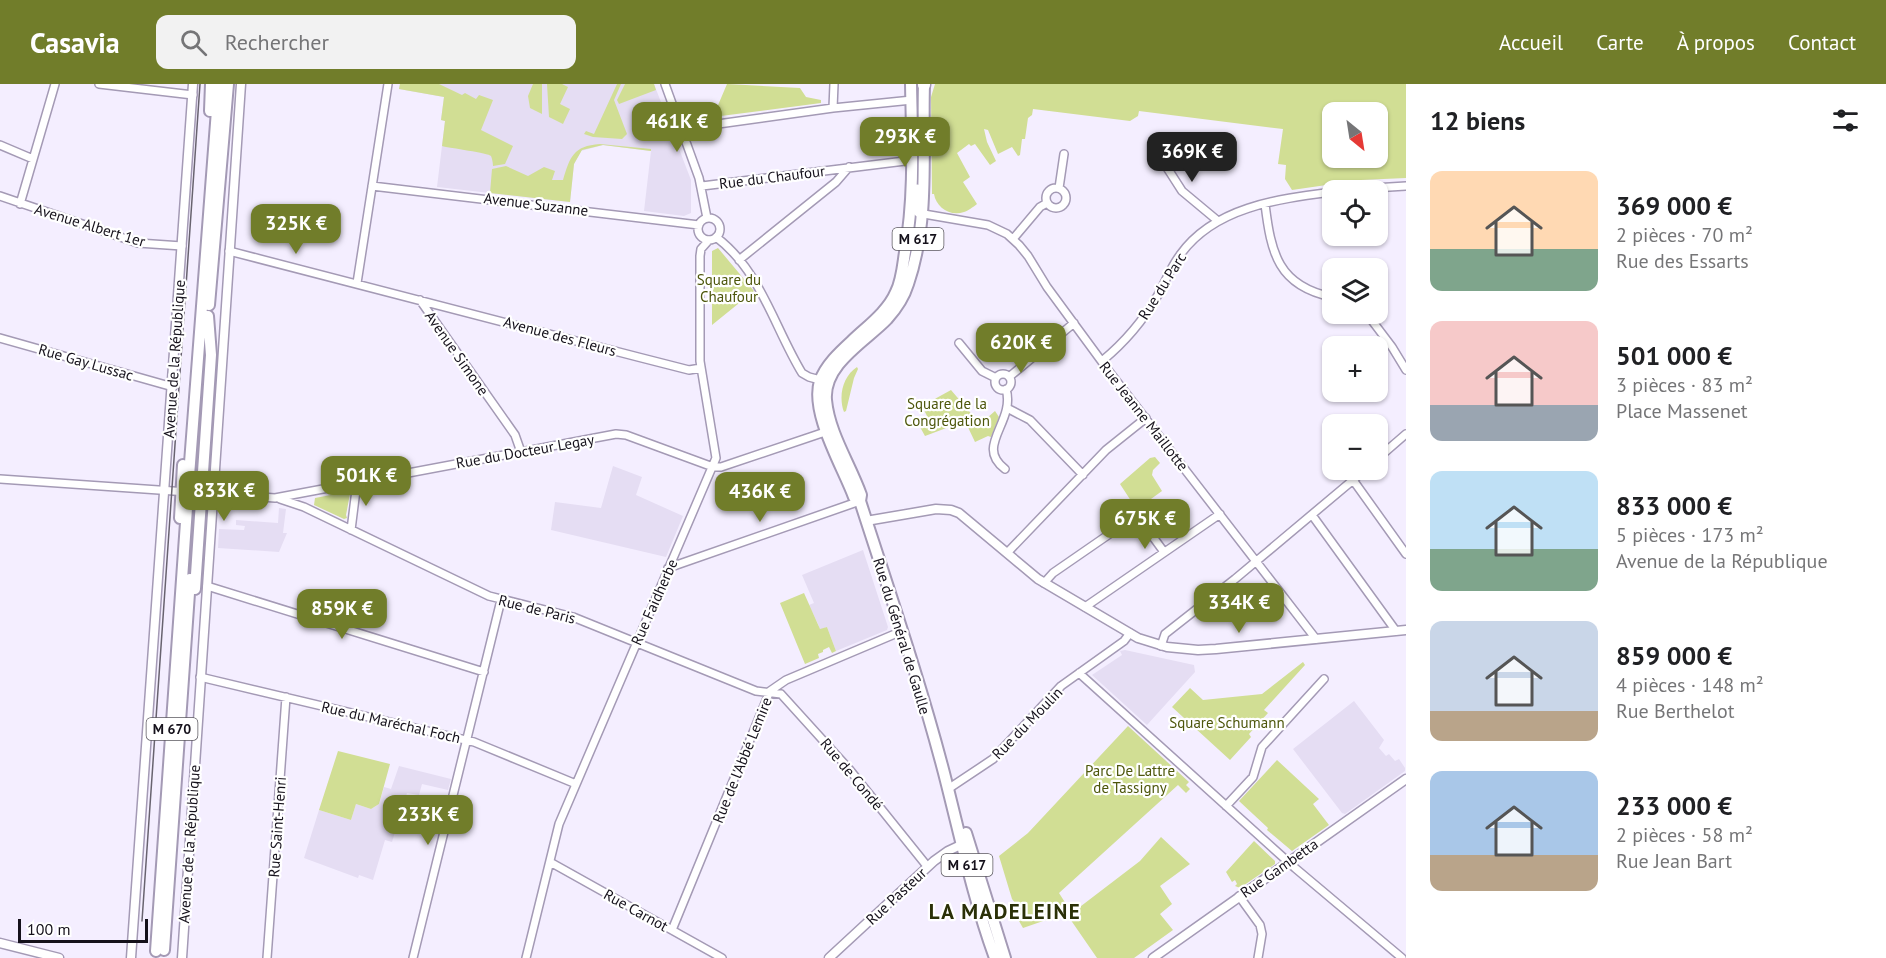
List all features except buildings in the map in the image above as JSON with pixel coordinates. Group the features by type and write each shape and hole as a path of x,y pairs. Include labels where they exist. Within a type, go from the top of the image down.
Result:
{"main road":[{"path":"208,218 205,186 212,84"},
{"name":"Avenue de la République","path":"219,84 205,259 193,476 228,84"},
{"name":"M 617","path":"825,381 834,358 882,313 897,291 911,211 912,100 921,84"},
{"name":"M 617","path":"825,381 840,363 888,317 900,301 912,271 921,214 924,156 921,84"},
{"path":"180,723 189,682 197,286 205,259"},
{"path":"177,649 174,612 211,355 208,316"},
{"name":"Rue du Général de Gaulle","path":"825,381 818,392 820,407 831,431 854,497 860,501 965,843 1005,958"},
{"name":"Avenue de la République","path":"191,508 177,773 160,954 177,649 191,508"},
{"name":"Rue du Général de Gaulle","path":"944,771 951,787 995,958"}],"street":[{"path":"20,204 55,84"},
{"path":"99,84 192,95"},
{"name":"Avenue de la République","path":"131,958 193,84"},
{"name":"Avenue de la République","path":"182,958 241,84"},
{"path":"357,283 388,84"},
{"path":"665,84 702,186 707,218"},
{"path":"833,108 834,84"},
{"path":"682,129 833,108 912,100 916,116 916,211 921,214"},
{"path":"0,145 33,159"},
{"path":"1157,152 1182,191 1218,221"},
{"path":"1059,188 1064,154"},
{"name":"Rue du Chaufour","path":"702,186 913,160"},
{"path":"739,260 836,182 849,167"},
{"name":"Avenue Suzanne","path":"372,186 699,225"},
{"path":"1388,187 1406,186"},
{"path":"1059,188 1066,195 1064,204 1055,208 1047,203 1046,196 1049,190 1059,188"},
{"name":"Rue du Parc","path":"1102,361 1123,343 1139,324 1181,254 1198,236 1218,221 1265,204 1322,194"},
{"name":"Avenue Albert 1er","path":"0,196 138,243 182,246"},
{"path":"1013,239 1040,207 1047,203"},
{"path":"1265,204 1275,251 1286,273 1301,287 1322,294"},
{"name":"Rue Jeanne Maillotte","path":"921,214 982,224 1000,230 1013,239 1028,256 1042,281 1102,361 1316,639"},
{"path":"707,218 699,225 698,230 701,236 713,238 739,260 760,289 801,371 806,376 825,381"},
{"path":"707,218 715,220 719,225 720,230 713,238"},
{"name":"Rue Faidherbe","path":"526,958 559,824 716,458 698,344 700,256 701,249 713,238"},
{"name":"Avenue Simone","path":"229,251 420,300 515,435 521,452"},
{"name":"Avenue des Fleurs","path":"420,300 689,370 701,368"},
{"path":"1009,377 1074,323"},
{"path":"1374,324 1406,370"},
{"name":"Rue Gay Lussac","path":"0,338 172,387"},
{"path":"959,343 982,371 996,378"},
{"path":"996,378 1002,374 1009,377"},
{"path":"996,378 997,387 1001,389 1006,388 1010,383 1009,377"},
{"path":"1005,468 994,458 992,449 1007,408 1006,388"},
{"path":"1007,408 1030,420 1083,475"},
{"path":"1007,553 1113,443 1146,418"},
{"path":"713,467 726,466 831,431"},
{"name":"Rue du Docteur Legay","path":"0,479 275,498 620,434 713,467"},
{"path":"1388,450 1406,434"},
{"path":"1161,646 1165,634 1256,562 1353,480 1406,554"},
{"path":"351,530 357,482"},
{"path":"299,505 300,498 306,491"},
{"name":"Rue de Paris","path":"275,498 299,505 501,600 573,617 756,691 770,691"},
{"path":"668,568 860,501"},
{"path":"866,521 936,509 951,510 958,513 1044,583 1130,633 1161,646 1209,650 1406,630"},
{"path":"1085,607 1220,514"},
{"path":"1044,583 1053,573 1137,515 1164,552"},
{"path":"1312,515 1396,631"},
{"path":"207,586 484,672"},
{"path":"413,958 501,600"},
{"name":"Rue de l'Abbé Lemire","path":"672,930 770,691 792,678 902,632"},
{"name":"Rue du Moulin","path":"951,787 995,758 1061,686 1124,641 1130,633"},
{"path":"1079,673 1288,861 1402,958"},
{"name":"Rue du Maréchal Foch","path":"200,676 482,744 576,784"},
{"path":"1226,806 1253,777 1262,747 1324,679"},
{"name":"Rue de Condé","path":"770,691 783,696 821,738 927,866"},
{"name":"Rue Saint-Henri","path":"267,958 286,697"},
{"name":"Rue Gambetta","path":"1153,958 1406,779"},
{"name":"Rue Pasteur","path":"829,958 927,866 943,853 965,843"},
{"name":"Rue Carnot","path":"550,862 722,958"},
{"path":"1239,896 1260,925 1262,934 1258,958"},
{"path":"0,943 59,958"}],"shaded area":[{"path":"400,84 654,84 691,180 691,213 684,216 644,211 651,151 603,145 581,151 574,164 570,202 437,187 445,121 441,120 444,97 399,89"},
{"path":"613,466 642,477 636,495 683,516 666,557 551,530 555,502 601,508"},
{"path":"279,508 286,509 283,533 287,533 279,552 218,548 219,529 244,530 245,526 236,525 236,520 278,523"},
{"path":"863,550 888,627 887,630 836,651 827,627 820,630 809,605 814,603 802,575"},
{"path":"1125,650 1194,665 1195,672 1147,725 1092,675 1122,655 1120,651"},
{"path":"1354,701 1384,740 1379,748 1395,761 1399,759 1405,771 1345,814 1293,749"},
{"path":"399,766 451,779 448,790 422,784 419,795 407,793 392,842 385,840 373,880 359,875 358,878 304,858 319,810 351,820 356,804 371,809 379,804 384,787 391,789"}],"green space":[{"path":"400,84 439,84 462,95 465,93 476,99 479,95 493,100 481,130 513,146 505,164 493,166 489,155 442,146 445,121 441,120 444,97 399,89"},
{"path":"533,84 542,84 542,114 530,108 528,96"},
{"path":"547,84 562,84 568,87 560,104 570,109 563,124 549,117"},
{"path":"617,84 621,84 614,100 627,134 622,139 593,137 584,134 586,131 594,134"},
{"path":"625,84 654,84 656,90 619,104 617,100"},
{"path":"727,84 800,88 806,97 821,100 821,103 713,117"},
{"path":"935,84 1406,84 1406,178 1322,180 1322,186 1292,190 1285,179 1286,165 1278,164 1283,129 1139,111 1138,116 1130,121 1033,109 1032,115 1028,118 1025,139 1022,139 1020,155 1018,156 1012,147 998,154 988,130 984,129 996,161 990,165 975,144 971,146 969,144 957,153 970,177 963,182 977,204 959,213 949,212 941,207 932,194 931,97"},
{"path":"600,144 651,149 651,151 603,145 582,150 574,164 570,202 490,193 492,169 506,166 528,176 544,167 555,171 552,180 563,180 571,159 578,150"},
{"name":"Square du Chaufour","path":"718,248 754,291 712,325 712,251"},
{"path":"857,367 844,412 843,387 848,376"},
{"name":"Square de la Congrégation","path":"951,390 980,424 995,411 999,417 991,437 988,436 975,442 965,421 925,436 920,427 930,422 922,406"},
{"path":"1155,457 1160,463 1153,470 1152,475 1162,491 1140,507 1139,505 1135,507 1120,484 1150,458"},
{"path":"346,492 350,494 347,518 344,519 314,505 315,498"},
{"path":"804,593 820,629 827,627 836,651 832,653 829,647 818,654 819,658 805,664 780,603"},
{"name":"Square Schumann","path":"1303,662 1305,665 1264,710 1268,713 1249,734 1251,737 1230,760 1172,707 1190,688 1203,700 1262,694"},
{"name":"Parc De Lattre de Tassigny","path":"1128,726 1189,782 1186,785 1190,789 1186,793 1178,785 1059,893 1066,904 1046,920 1023,928 1019,921 1019,908 1012,899 999,856 1028,833"},
{"path":"338,751 390,764 379,804 371,809 356,804 351,820 319,810"},
{"path":"1277,760 1319,799 1313,804 1329,825 1292,851 1267,830 1268,828 1239,801"},
{"path":"1161,837 1190,864 1160,886 1172,904 1160,914 1173,930 1134,958 1097,958 1068,916 1140,861"},
{"path":"1254,841 1275,861 1275,864 1240,888 1235,886 1237,884 1235,880 1232,882 1226,872"}],"tunnel":[{"path":"194,508 197,476"}],"tram line":[{"path":"142,921 200,84"}],"district":[{"name":"LA MADELEINE","path":"1005,911"}]}
